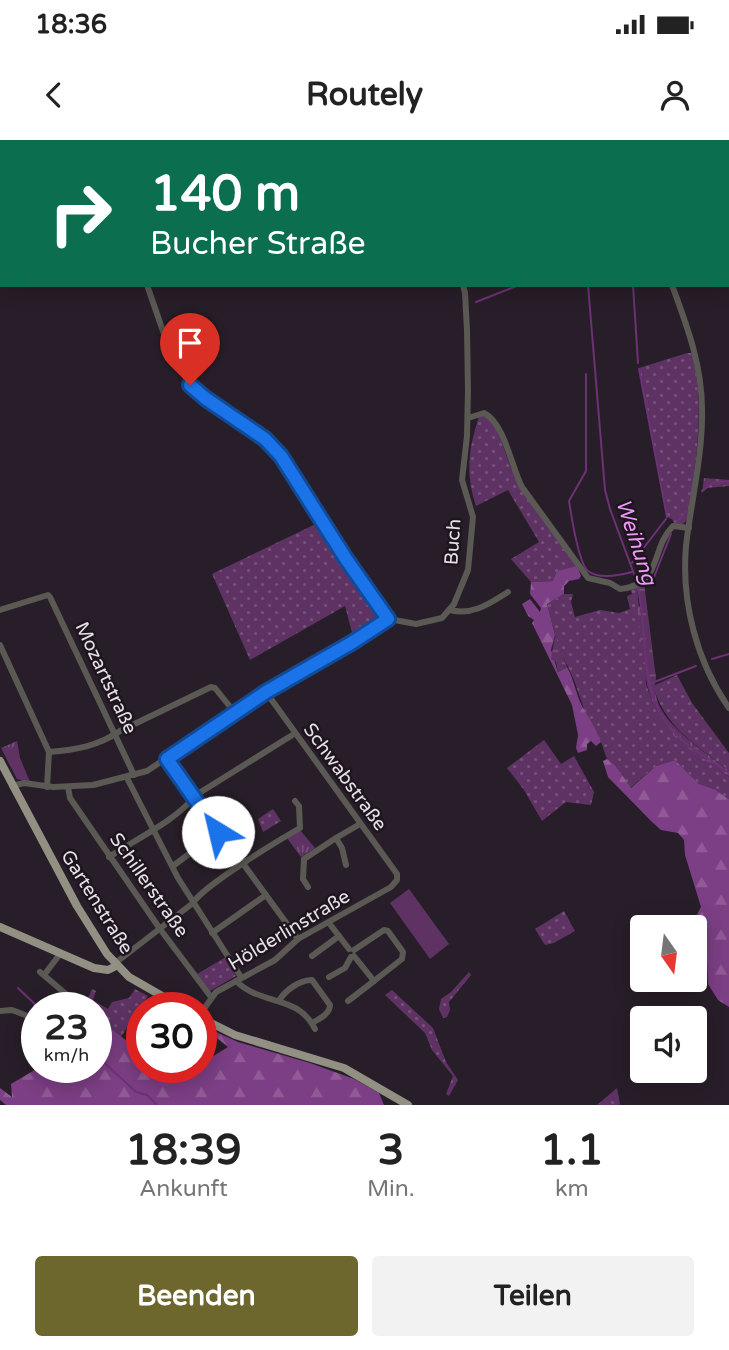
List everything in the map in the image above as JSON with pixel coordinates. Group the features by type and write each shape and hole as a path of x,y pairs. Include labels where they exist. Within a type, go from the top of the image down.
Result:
{"main road":[{"name":"Gartenstraße","path":"0,761 77,906 107,954 153,992"},
{"path":"0,927 60,954 102,969 110,970 117,963"},
{"path":"102,969 107,964 107,954"},
{"path":"217,1024 235,1035 344,1068 408,1105"}],"street":[{"path":"148,287 165,337 190,385 265,439 281,456 346,559 388,619 426,623 442,618 450,610 478,610 508,592"},
{"name":"Buch","path":"450,610 467,576 473,531 473,517 462,481 468,418 464,287"},
{"path":"673,287 695,350 702,403 701,444 685,565 690,615 708,670 729,708"},
{"path":"468,418 484,413 497,424 522,487 564,541 588,578 610,583 620,589 642,583 652,572 667,532 673,526 689,528"},
{"name":"Mozartstraße","path":"0,610 48,595 115,734 154,829 193,903 238,979"},
{"path":"12,786 24,783 68,788 93,785 131,777 153,768 266,692 388,619"},
{"path":"0,645 49,752 47,786"},
{"path":"49,752 86,747 110,739 115,734 211,687 215,688 235,713"},
{"name":"Schwabstraße","path":"266,692 397,874 397,880"},
{"path":"109,857 294,734"},
{"path":"167,759 193,799 298,939"},
{"name":"Schillerstraße","path":"68,788 70,798 109,857 207,992"},
{"path":"117,963 243,864 300,828 299,806 295,801"},
{"path":"308,887 303,879 303,859 360,824"},
{"path":"173,866 218,832"},
{"path":"336,838 342,848 346,865"},
{"name":"Hölderlinstraße","path":"217,993 275,960 298,939 391,887 397,880"},
{"path":"212,933 266,895"},
{"path":"329,923 374,981"},
{"path":"329,977 345,968 351,961 352,953 384,930 388,931 403,952 401,959 348,1002"},
{"path":"313,956 339,936"},
{"path":"60,954 42,974 65,992"},
{"path":"238,979 244,989 298,1008 313,1026 330,1008 312,980 305,980 293,987 279,1001"},
{"path":"0,1011 12,1010 21,1013"}],"green space":[{"path":"692,353 696,374 698,436 688,519 683,524 675,525 672,519 667,517 639,368"},
{"path":"485,415 497,429 511,468 577,566 554,581 531,582 511,559 539,542 508,490 476,506 471,484 470,454 479,416"},
{"path":"704,478 729,480 729,486 707,488 702,493"},
{"path":"322,521 386,618 354,640 345,606 250,660 212,574"},
{"path":"577,566 581,576 579,579 569,581 564,586 564,594 547,604 555,635 551,650 558,672 567,667 580,701 601,742 596,746 591,741 587,744 587,750 578,753 578,735 572,705 532,623 534,620 528,616 522,604 530,599 540,612 541,608 530,594 531,582 553,581 557,571"},
{"path":"644,583 656,678 655,693 660,706 679,731 729,771 729,777 677,739 656,711 646,678 637,608 640,606 637,587"},
{"path":"637,587 646,683 652,701 659,716 678,738 729,777 729,799 714,789 699,784 675,760 656,766 630,788 615,765 607,759 585,712 558,646 547,604 564,594 573,594 571,602 575,617 600,610 619,613 630,609 627,596 632,594 630,589"},
{"path":"555,635 567,667 558,672 556,662 551,659"},
{"path":"677,675 692,703 729,753 729,771 684,735 666,714 653,686"},
{"path":"544,740 561,764 574,756 594,792 591,805 566,802 542,821 507,768"},
{"path":"17,741 20,758 30,782 17,779 1,748"},
{"path":"607,759 615,765 631,788 656,766 675,760 699,784 714,789 729,799 729,1007 718,1000 708,984 707,915 697,915 701,907 685,855 684,840 678,833 661,830 651,821 608,777 603,761"},
{"path":"273,809 281,821 263,832 258,819"},
{"path":"300,830 315,848 301,857 287,838"},
{"path":"409,889 449,944 430,959 390,903"},
{"path":"564,911 575,931 545,945 535,929"},
{"path":"226,957 236,976 210,991 197,974"},
{"path":"469,972 471,975 449,1002 450,1010 447,1017 443,1018 439,1009 441,999"},
{"path":"392,990 433,1028 446,1062 458,1080 449,1096 446,1094 453,1076 432,1050 425,1033 385,995"},
{"path":"126,999 126,1029 121,1037 112,1030 112,1002"},
{"path":"112,1030 126,1040 126,1083 217,1083 217,1054 228,1047 217,1038 217,1032 238,1042 354,1079 379,1093 384,1105 6,1105 0,1100 0,1088 12,1097 11,1084 21,1078 21,1083 112,1083"},
{"path":"617,1088 620,1105 597,1105"}],"waterway":[{"path":"476,302 514,287"},
{"name":"Weihung","path":"588,287 605,490 637,582"},
{"path":"633,287 638,363"},
{"path":"639,369 667,517"},
{"path":"586,374 586,471 569,501 576,538 588,571 604,576 632,572"},
{"path":"702,491 712,483 729,481"},
{"path":"676,523 686,511"},
{"path":"632,563 666,519"},
{"path":"640,588 654,577 671,534"},
{"name":"Weihung","path":"638,588 649,681 662,716 686,743 729,773"},
{"path":"712,659 729,654"},
{"path":"649,684 696,666"},
{"path":"18,988 22,992"},
{"path":"112,1070 136,1092 147,1095 157,1105"}],"route":[{"path":"190,385 265,439 281,456 346,559 388,619 266,692 167,759 218,832"}]}
